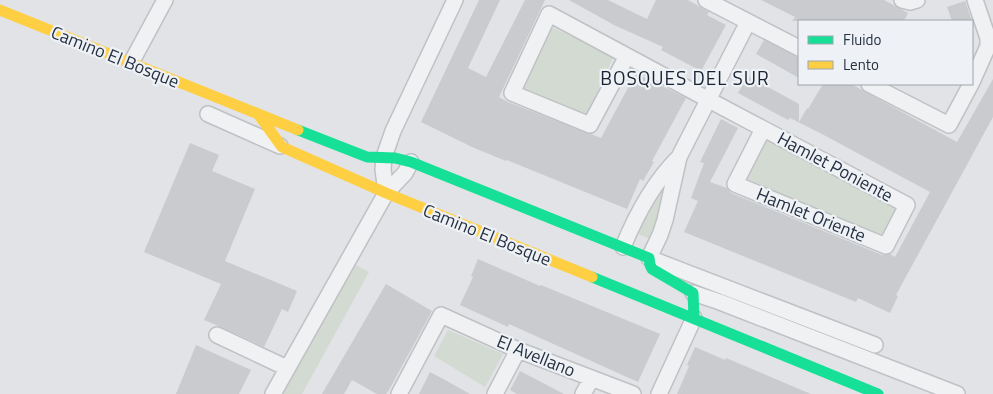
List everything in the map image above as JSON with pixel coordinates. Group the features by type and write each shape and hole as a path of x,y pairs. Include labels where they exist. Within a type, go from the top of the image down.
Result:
{"street":[{"path":"131,63 165,0"},
{"path":"386,193 383,169 384,157 393,132 455,0"},
{"path":"706,0 798,47"},
{"path":"902,0 910,2 917,0"},
{"path":"973,79 988,46 988,38 975,0"},
{"name":"Camino El Bosque","path":"0,10 367,157 384,157 411,162 649,258 875,344"},
{"name":"Hamlet Poniente","path":"627,56 590,125 512,93 549,14 907,205 886,246"},
{"path":"623,247 650,192 679,157 748,22"},
{"path":"871,85 949,125 970,85"},
{"name":"Camino El Bosque","path":"208,114 386,193 878,394"},
{"path":"258,114 282,147"},
{"name":"Hamlet Oriente","path":"763,129 735,184 886,246"},
{"path":"649,258 665,220 679,157"},
{"path":"273,394 386,193 405,173 411,162"},
{"name":"Camino El Bosque","path":"649,258 650,266 655,272 684,286 692,294 720,302 957,394"},
{"path":"660,394 694,318 692,294"},
{"name":"El Avellano","path":"398,394 441,315 518,350 633,394"},
{"path":"217,335 287,368"},
{"path":"496,394 518,350"},
{"path":"583,394 592,378"}],"shaded area":[{"path":"551,27 614,56 585,118 522,90"},
{"path":"764,138 897,208 882,237 744,178"},
{"path":"669,174 653,240 635,233"},
{"path":"352,263 369,272 302,394 279,394"},
{"path":"448,330 503,354 485,387 434,356"}],"building":[{"path":"479,0 500,0 468,68 486,77 525,0 545,0 499,97 508,102 601,138 636,73 686,98 652,161 654,162 643,181 640,179 627,209 472,147 421,122"},
{"path":"569,0 608,0 647,19 656,0 688,0 709,12 707,15 726,25 701,71 661,50 663,47 614,25"},
{"path":"761,0 884,0 908,13 904,20 792,21 795,17"},
{"path":"965,1 972,20 952,20 947,7"},
{"path":"764,40 798,57 798,77 756,54"},
{"path":"748,76 799,104 799,122 822,85 853,85 957,142 993,79 993,117 896,295 898,296 890,313 858,298 856,302 684,232 698,201 691,198 704,163 700,162 721,119 738,128 710,182 727,188 731,193 882,255 890,254 895,257 930,192 820,133 790,118 788,120 738,93"},
{"path":"190,143 219,155 212,171 255,189 225,261 297,291 288,312 282,309 264,347 204,320 221,284 144,252"},
{"path":"478,259 660,334 638,382 509,324 508,327 460,305 473,277 471,276"},
{"path":"386,284 432,311 389,390 386,394 377,394 352,380 344,394 322,394"},
{"path":"196,345 251,370 239,394 176,394"},
{"path":"695,347 725,360 726,358 811,394 677,394"},
{"path":"520,371 564,394 517,394 510,390"},
{"path":"430,372 447,381 470,394 419,394"}],"traffic: fast":[{"path":"298,130 367,157 395,158 411,162 649,258 652,269 693,293 694,318"},
{"path":"592,277 878,394"}],"traffic: slow":[{"path":"0,10 298,130"},
{"path":"258,114 282,147 386,193 592,277"}],"district":[{"name":"BOSQUES DEL SUR","path":"685,78"}]}
